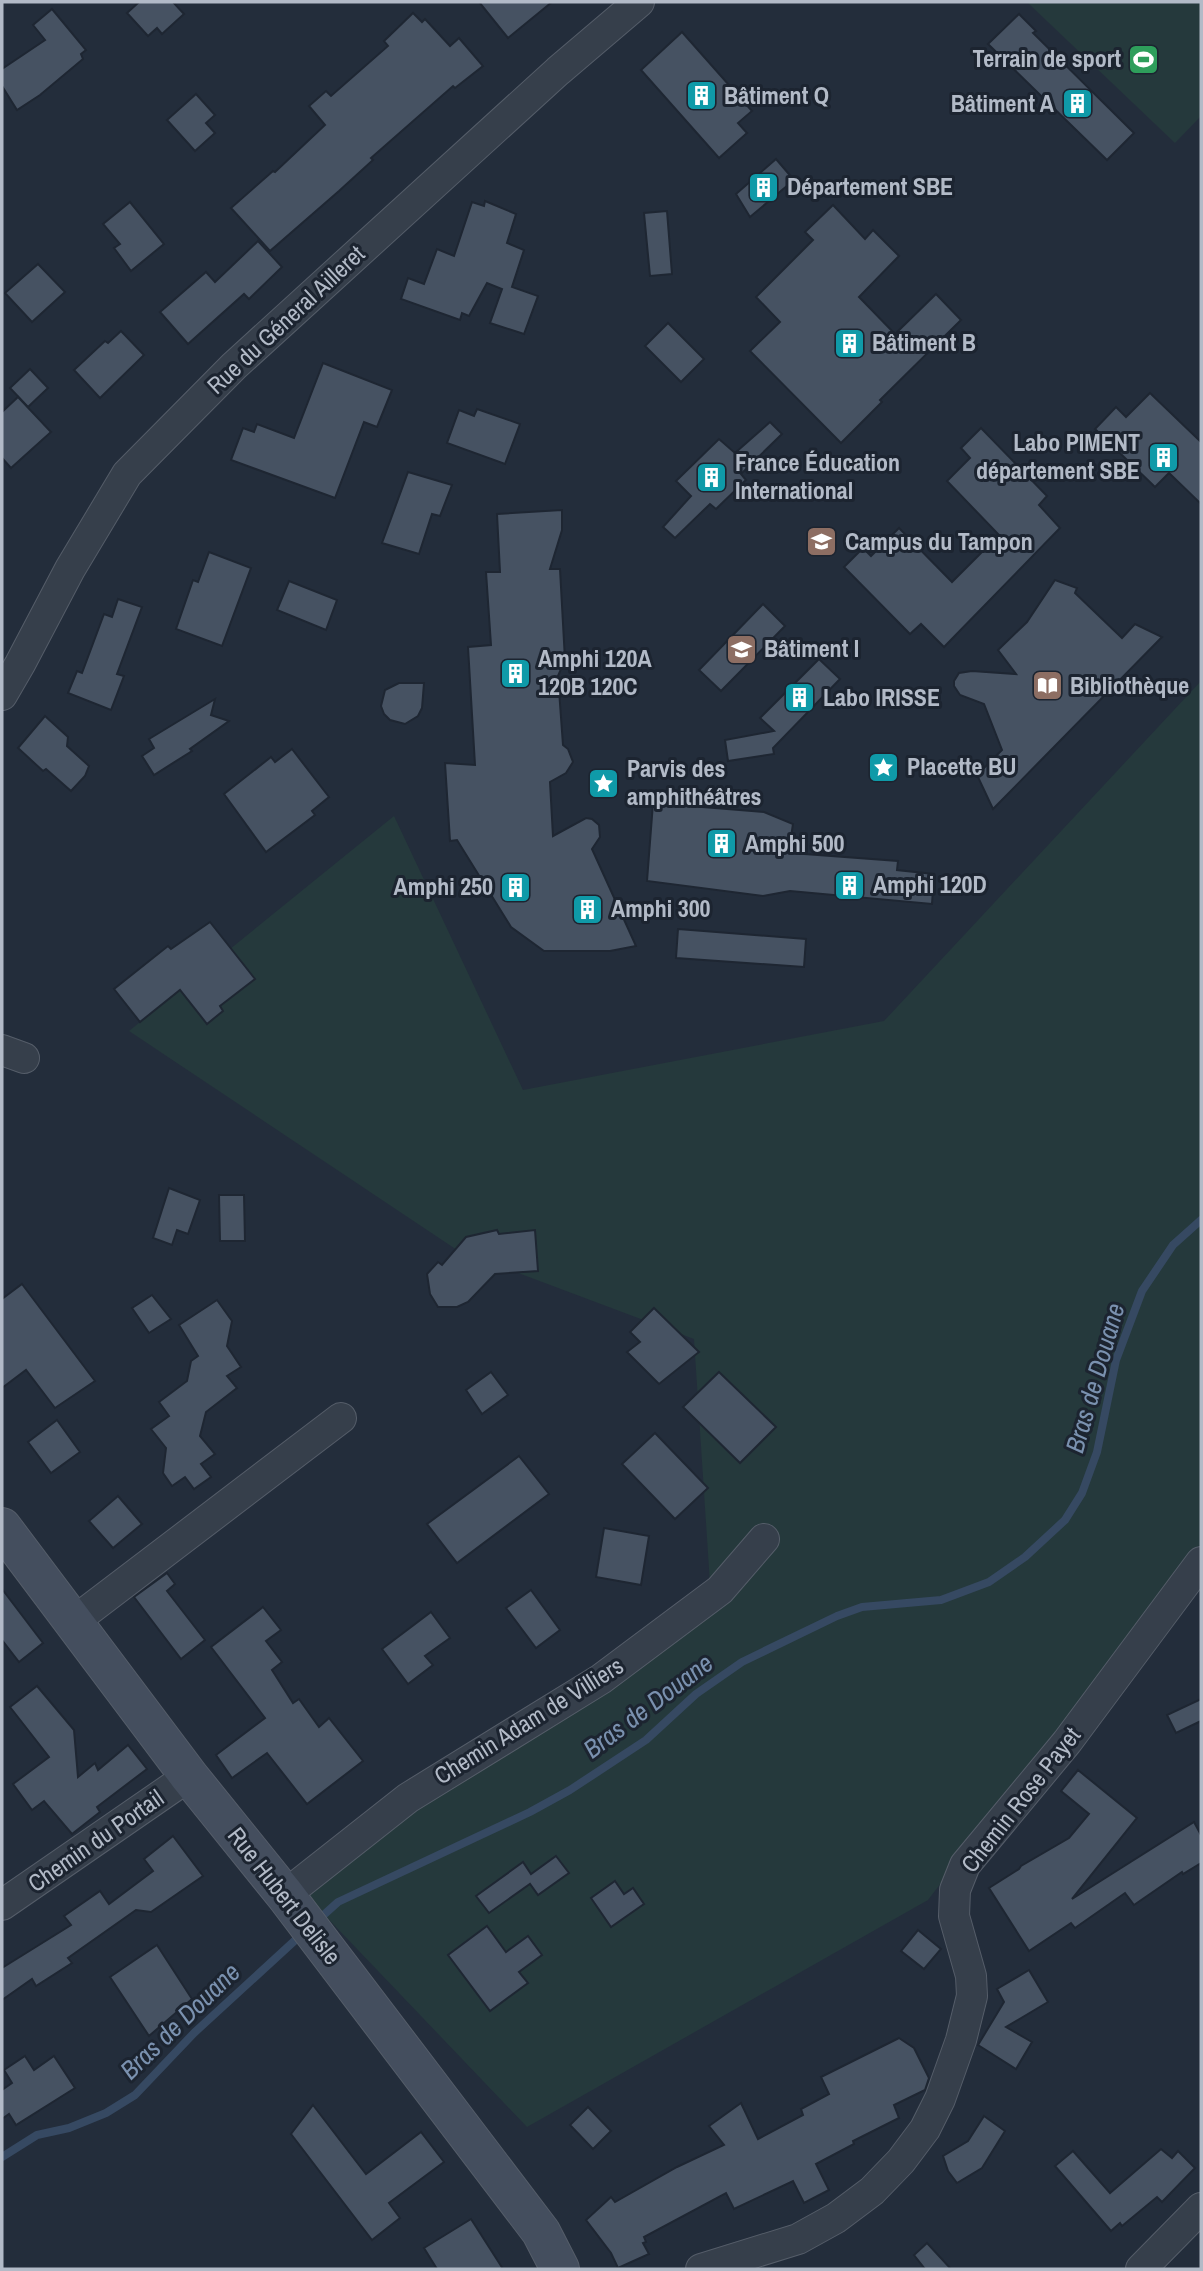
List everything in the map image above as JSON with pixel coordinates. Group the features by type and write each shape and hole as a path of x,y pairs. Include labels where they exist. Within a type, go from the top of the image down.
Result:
{"main road":[{"name":"Rue Hubert Delisle","path":"2,1527 541,2232 560,2269"}],"street":[{"name":"Rue du Géneral Ailleret","path":"2,695 127,474 233,366 547,80 639,2"},
{"path":"73,1622 341,1418"},
{"name":"Chemin Adam de Villiers","path":"289,1901 408,1798 601,1679 720,1590 764,1539"},
{"name":"Chemin Rose Payet","path":"701,2269 798,2239 836,2218 872,2191 901,2161 925,2129 961,2040 972,1996 971,1976 954,1916 955,1890 965,1865 1067,1742 1201,1562"},
{"name":"Chemin du Portail","path":"2,1906 190,1776"},
{"path":"1141,2269 1201,2208"}],"green space":[{"name":"Terrain de sport","path":"1027,2 1201,2 1201,116 1175,143"},
{"path":"1201,681 1201,1543 928,1900 527,2127 295,1884 710,1584 694,1339 457,1250 129,1031 394,816 523,1090 884,1021"}],"building":[{"path":"139,2 173,2 184,14 162,34 157,28 148,36 127,13"},
{"path":"479,2 552,2 508,38"},
{"path":"52,9 86,50 81,54 83,59 40,95 17,110 2,86 2,69 45,40 33,25"},
{"path":"413,13 422,22 425,19 450,46 459,38 483,66 455,88 453,86 270,251 231,208 275,172 325,125 309,106 326,91 331,96 388,46 384,41"},
{"name":"Bâtiment A","path":"1019,14 1036,31 1033,33 1134,133 1107,160 988,44"},
{"path":"682,32 752,111 738,123 747,133 719,158 641,70"},
{"path":"196,94 215,115 206,123 215,133 195,151 167,120"},
{"name":"Département SBE","path":"776,159 794,180 750,217 736,194"},
{"path":"485,201 516,214 507,243 524,250 512,287 538,296 524,334 490,323 502,289 487,283 469,316 462,313 460,320 401,299 408,278 424,284 437,249 454,256 472,202 484,206"},
{"path":"130,202 164,244 131,271 114,248 120,244 103,224"},
{"name":"Bâtiment B","path":"833,205 865,239 873,230 899,256 859,297 895,334 936,294 961,320 880,400 882,402 841,443 750,351 780,322 756,297 813,240 805,232"},
{"path":"667,211 672,274 650,276 644,213"},
{"path":"258,241 282,267 249,299 244,294 188,344 160,312 206,272 215,282"},
{"path":"38,264 65,292 32,322 5,293"},
{"path":"668,323 704,359 681,382 645,346"},
{"path":"121,331 144,355 100,398 74,370 105,341 108,343"},
{"path":"323,363 392,390 377,427 364,422 335,498 231,460 243,428 254,432 257,424 294,438"},
{"path":"30,369 48,388 28,407 10,388"},
{"name":"Labo PIMENT département SBE","path":"1150,393 1201,442 1201,504 1169,473 1155,487 1095,429 1116,407 1126,417"},
{"path":"18,397 51,432 11,468 2,458 2,412"},
{"path":"477,409 520,424 505,464 447,443 459,410 474,416"},
{"name":"France Éducation International","path":"770,422 782,434 741,474 746,480 716,509 710,504 675,538 663,527 691,496 676,481 719,439 735,453"},
{"path":"981,428 1047,496 1039,505 1060,528 944,647 921,624 910,634 844,567 863,548 871,556 899,528 952,582 999,535 947,481 970,458 961,448"},
{"path":"408,472 452,485 440,516 432,514 419,554 382,543"},
{"name":"Amphi 120A 120B 120C","path":"562,510 562,530 550,569 560,569 565,660 558,676 563,745 568,749 573,762 566,773 550,782 553,836 586,818 599,825 600,837 592,849 636,946 610,951 544,951 511,927 457,840 450,841 445,763 475,765 468,647 491,645 486,572 500,572 497,514"},
{"path":"209,552 251,568 222,646 176,629 193,580 198,582"},
{"path":"1055,580 1077,588 1075,593 1122,638 1135,624 1162,637 993,809 977,775 1002,750 984,704 960,695 954,681 959,673 972,671 1016,674 998,650 1027,622"},
{"path":"289,581 337,600 326,630 277,610"},
{"path":"118,599 142,607 117,674 124,676 111,710 68,693 77,671 82,673 104,614 112,617"},
{"path":"763,604 785,626 721,691 699,670"},
{"name":"Labo IRISSE","path":"819,659 840,679 773,748 774,754 728,761 725,740 774,731 760,718"},
{"path":"399,683 424,683 422,708 418,716 405,724 390,720 381,706 385,690"},
{"path":"215,699 211,715 229,721 190,749 192,751 154,775 142,756 154,748 149,739"},
{"path":"45,716 68,737 67,746 89,766 85,776 71,791 46,769 43,771 18,748"},
{"path":"292,749 329,797 312,811 315,815 266,852 224,794 271,757 275,762"},
{"name":"Amphi 500","path":"653,803 764,812 793,824 792,853 898,861 897,870 934,874 932,904 790,891 763,896 647,881"},
{"path":"210,922 255,979 220,1006 223,1011 207,1024 180,990 140,1022 114,989 168,946 171,949"},
{"path":"678,929 806,939 804,967 676,958"},
{"path":"169,1188 200,1200 188,1234 177,1230 172,1245 153,1238"},
{"path":"219,1195 244,1195 245,1241 220,1241"},
{"path":"497,1230 499,1234 535,1230 538,1271 495,1274 468,1302 457,1307 438,1307 430,1294 427,1274 438,1262 442,1265 466,1237"},
{"path":"22,1284 95,1381 55,1408 26,1370 2,1388 2,1299"},
{"path":"152,1295 171,1319 149,1333 132,1308"},
{"path":"217,1300 232,1321 227,1346 241,1367 227,1376 237,1388 206,1412 200,1436 215,1454 201,1464 211,1477 194,1489 185,1477 172,1486 163,1473 166,1448 151,1429 169,1416 159,1402 187,1381 191,1361 198,1356 179,1325"},
{"path":"654,1308 699,1352 659,1384 627,1352 640,1342 630,1332"},
{"path":"491,1372 508,1395 482,1414 466,1390"},
{"path":"719,1372 776,1427 740,1463 683,1407"},
{"path":"57,1420 80,1452 51,1473 28,1442"},
{"path":"655,1433 708,1488 675,1519 622,1464"},
{"path":"519,1456 549,1494 457,1563 427,1524"},
{"path":"118,1496 142,1524 113,1548 89,1521"},
{"path":"604,1528 649,1536 641,1585 596,1577"},
{"path":"167,1573 175,1584 167,1591 205,1640 181,1659 134,1597"},
{"path":"2,1589 43,1643 19,1662 2,1640"},
{"path":"531,1590 560,1630 536,1648 506,1608"},
{"path":"263,1607 281,1630 266,1641 282,1662 272,1670 293,1703 299,1699 319,1727 329,1718 363,1761 307,1804 267,1753 232,1778 216,1755 265,1718 211,1647"},
{"path":"431,1612 450,1638 425,1656 433,1665 408,1684 382,1649"},
{"path":"37,1686 74,1730 78,1777 95,1763 98,1770 128,1745 147,1769 97,1807 100,1812 72,1834 44,1801 32,1810 13,1784 49,1757 10,1707"},
{"path":"1201,1699 1201,1721 1176,1733 1167,1715"},
{"path":"1078,1770 1137,1818 1072,1899 1194,1822 1201,1835 1201,1863 1183,1874 1182,1872 1134,1905 1125,1893 1075,1928 1071,1923 1029,1951 989,1888 1069,1838 1089,1814 1061,1791"},
{"path":"173,1836 203,1876 151,1912 136,1910 68,1958 72,1963 36,1986 32,1979 2,2000 2,1968 71,1925 64,1916 100,1891 109,1904 153,1871 144,1859"},
{"path":"556,1856 569,1873 538,1895 530,1884 489,1913 476,1896 523,1862 531,1874"},
{"path":"615,1881 624,1894 633,1888 644,1904 611,1927 591,1898"},
{"path":"487,1926 506,1952 528,1936 542,1955 519,1972 528,1983 490,2011 448,1955"},
{"path":"918,1930 941,1949 924,1969 901,1951"},
{"path":"157,1945 192,1999 149,2036 110,1977"},
{"path":"1029,1970 1048,2002 1006,2027 1032,2042 1016,2069 978,2045 1004,2002 997,1989"},
{"path":"899,2038 914,2048 929,2078 925,2090 894,2105 899,2118 853,2141 854,2144 816,2164 829,2190 804,2203 793,2181 734,2209 726,2193 644,2237 646,2242 643,2243 649,2254 618,2268 611,2253 586,2220 611,2197 615,2202 677,2167 724,2145 709,2126 741,2103 758,2139 803,2115 801,2109 829,2094 821,2077"},
{"path":"25,2056 34,2070 54,2056 75,2088 16,2125 9,2114 2,2119 2,2090 12,2083 4,2070"},
{"path":"313,2105 366,2174 421,2132 444,2162 389,2203 400,2218 372,2240 291,2134"},
{"path":"588,2107 611,2131 593,2149 570,2125"},
{"path":"984,2116 1005,2131 982,2168 957,2183 948,2171 943,2156 968,2141"},
{"path":"1161,2149 1172,2158 1178,2151 1195,2168 1162,2202 1157,2197 1122,2226 1120,2223 1111,2231 1055,2166 1073,2151 1110,2193"},
{"path":"471,2219 503,2269 437,2269 424,2248"},
{"path":"927,2243 951,2269 925,2269 914,2255"}],"waterway":[{"name":"Bras de Douane","path":"318,1920 338,1902 530,1812 570,1790 646,1740 696,1694 742,1662 837,1616 862,1607 941,1600 989,1582 1025,1557 1065,1520 1082,1493 1097,1452 1116,1360 1142,1291 1173,1245 1201,1220"},
{"name":"Bras de Douane","path":"2,2157 37,2135 69,2128 106,2113 135,2095 194,2033 303,1933"}],"place":[{"name":"Terrain de sport","path":"1144,59"},
{"name":"Bâtiment Q","path":"701,96"},
{"name":"Bâtiment A","path":"1077,104"},
{"name":"Département SBE","path":"764,187"},
{"name":"Bâtiment B","path":"849,343"},
{"name":"Labo PIMENT département SBE","path":"1163,457"},
{"name":"France Éducation International","path":"712,477"},
{"name":"Campus du Tampon","path":"822,542"},
{"name":"Bâtiment I","path":"741,649"},
{"name":"Amphi 120A 120B 120C","path":"515,673"},
{"name":"Bibliothèque","path":"1047,686"},
{"name":"Labo IRISSE","path":"800,698"},
{"name":"Placette BU","path":"884,767"},
{"name":"Parvis des amphithéâtres","path":"604,783"},
{"name":"Amphi 500","path":"722,844"},
{"name":"Amphi 120D","path":"850,885"},
{"name":"Amphi 250","path":"516,887"},
{"name":"Amphi 300","path":"588,909"}]}
